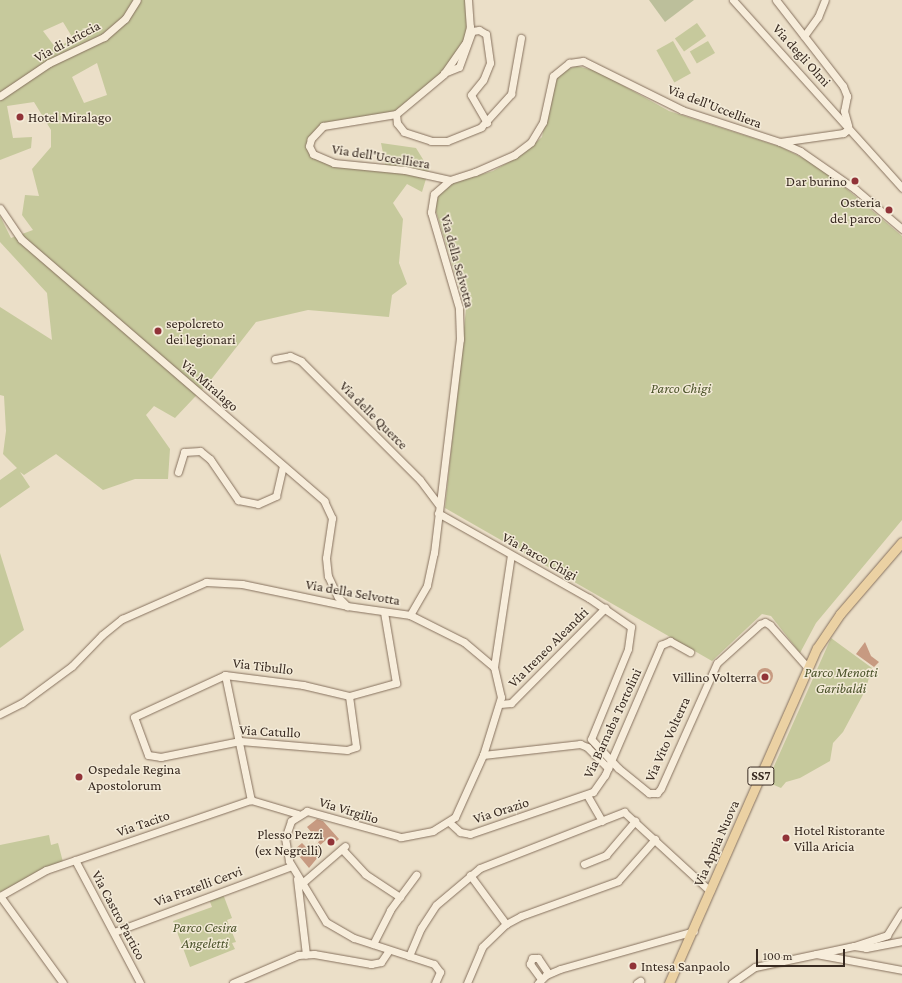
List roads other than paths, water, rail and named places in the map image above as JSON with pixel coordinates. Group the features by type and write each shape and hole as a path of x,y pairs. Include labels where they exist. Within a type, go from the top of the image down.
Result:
{"main road":[{"name":"Via Appia Nuova","path":"669,983 694,931 710,891 808,668 822,640 845,608 902,542"}],"street":[{"name":"Via di Ariccia","path":"0,96 49,63 104,37 125,20 137,0"},
{"path":"468,0 468,36 463,48 444,74 396,114 397,123 404,132 431,141 454,139 487,123 510,94 521,38"},
{"name":"Via degli Olmi","path":"734,0 902,188"},
{"path":"776,0 843,86 847,96 844,111 849,129 842,133 780,142"},
{"path":"804,36 818,17 825,0"},
{"path":"444,74 459,67 472,32 479,30 486,34 490,63 483,80 471,95 487,123"},
{"name":"Via dell'Uccelliera","path":"396,114 330,123 314,134 310,148 319,158 334,163 405,170 450,180 490,166 527,146 542,126 553,76 563,66 576,61 596,65 682,110 780,142 821,163 902,229"},
{"name":"Via della Selvotta","path":"0,714 22,703 72,666 102,635 122,619 198,584 219,582 242,584 347,606 410,615 427,585 438,513 460,318 431,208 437,189 450,180"},
{"name":"Via Miralago","path":"0,208 21,239 320,497 330,512 332,523 326,569 331,585 347,606"},
{"name":"Via delle Querce","path":"275,359 290,356 301,361 423,483 438,502 438,513"},
{"path":"178,472 184,452 200,451 210,459 240,502 258,504 276,496 283,466"},
{"name":"Via Parco Chigi","path":"438,513 604,608 628,624"},
{"path":"494,667 511,556"},
{"name":"Via Ireneo Aleandri","path":"500,704 511,703 604,608"},
{"path":"349,696 396,683 384,612"},
{"path":"410,615 464,642 494,667"},
{"name":"Via Vito Volterra","path":"628,624 632,633 630,644 591,735 593,743 610,760 646,792 654,794 659,791 717,663 763,622 770,625 808,668"},
{"name":"Via Barnaba Tortolini","path":"542,810 588,795 600,785 661,645 670,641 690,652"},
{"name":"Via Virgilio","path":"435,983 440,974 438,967 373,944 328,924 301,884 291,866 285,838 291,821 298,814 321,813 401,837 426,834 449,822 462,804 483,755 500,704 501,688 494,667"},
{"path":"225,675 240,741 251,800 298,814"},
{"name":"Via Tibullo","path":"134,717 225,675 296,683 349,696"},
{"name":"Via Catullo","path":"134,717 146,752 153,758 240,741 346,750 355,748 349,696"},
{"path":"483,755 580,744 587,746 608,768"},
{"path":"588,795 602,822"},
{"name":"Via Tacito","path":"0,896 46,870 251,800"},
{"name":"Via Orazio","path":"449,822 467,834 542,810"},
{"path":"409,956 421,928 434,908 470,875 492,862 540,846 624,812 710,891"},
{"path":"584,864 606,855 635,821"},
{"path":"467,983 482,947 506,924 524,914 614,883 655,839"},
{"path":"301,884 344,847 364,874 400,897"},
{"name":"Via Castro Partico","path":"75,860 140,983"},
{"name":"Via Fratelli Cervi","path":"114,932 291,866"},
{"path":"373,944 400,897 416,875"},
{"path":"470,875 506,924"},
{"path":"297,876 306,954"},
{"path":"0,896 63,983"},
{"path":"732,983 752,968 854,946 887,935 902,910"},
{"path":"548,973 538,958 532,958 530,964 540,981 548,973 609,953 671,935 694,931"},
{"path":"671,935 683,940 686,948"},
{"path":"854,946 866,948 902,941"},
{"path":"233,983 306,954 371,964 381,962 389,950"},
{"path":"814,954 902,970"}],"place":[{"name":"Hotel Miralago","path":"20,117"},
{"name":"Dar burino","path":"855,181"},
{"name":"Osteria del parco","path":"889,210"},
{"name":"sepolcreto dei legionari","path":"158,331"},
{"name":"Villino Volterra","path":"765,677"},
{"name":"Ospedale Regina Apostolorum","path":"79,777"},
{"name":"Hotel Ristorante Villa Aricia","path":"786,838"},
{"name":"Plesso Pezzi (ex Negrelli)","path":"331,842"},
{"name":"Intesa Sanpaolo","path":"633,966"}],"park label":[{"name":"Parco Chigi","path":"681,388"},
{"name":"Parco Menotti Garibaldi","path":"841,680"},
{"name":"Parco Cesira Angeletti","path":"205,936"}]}
